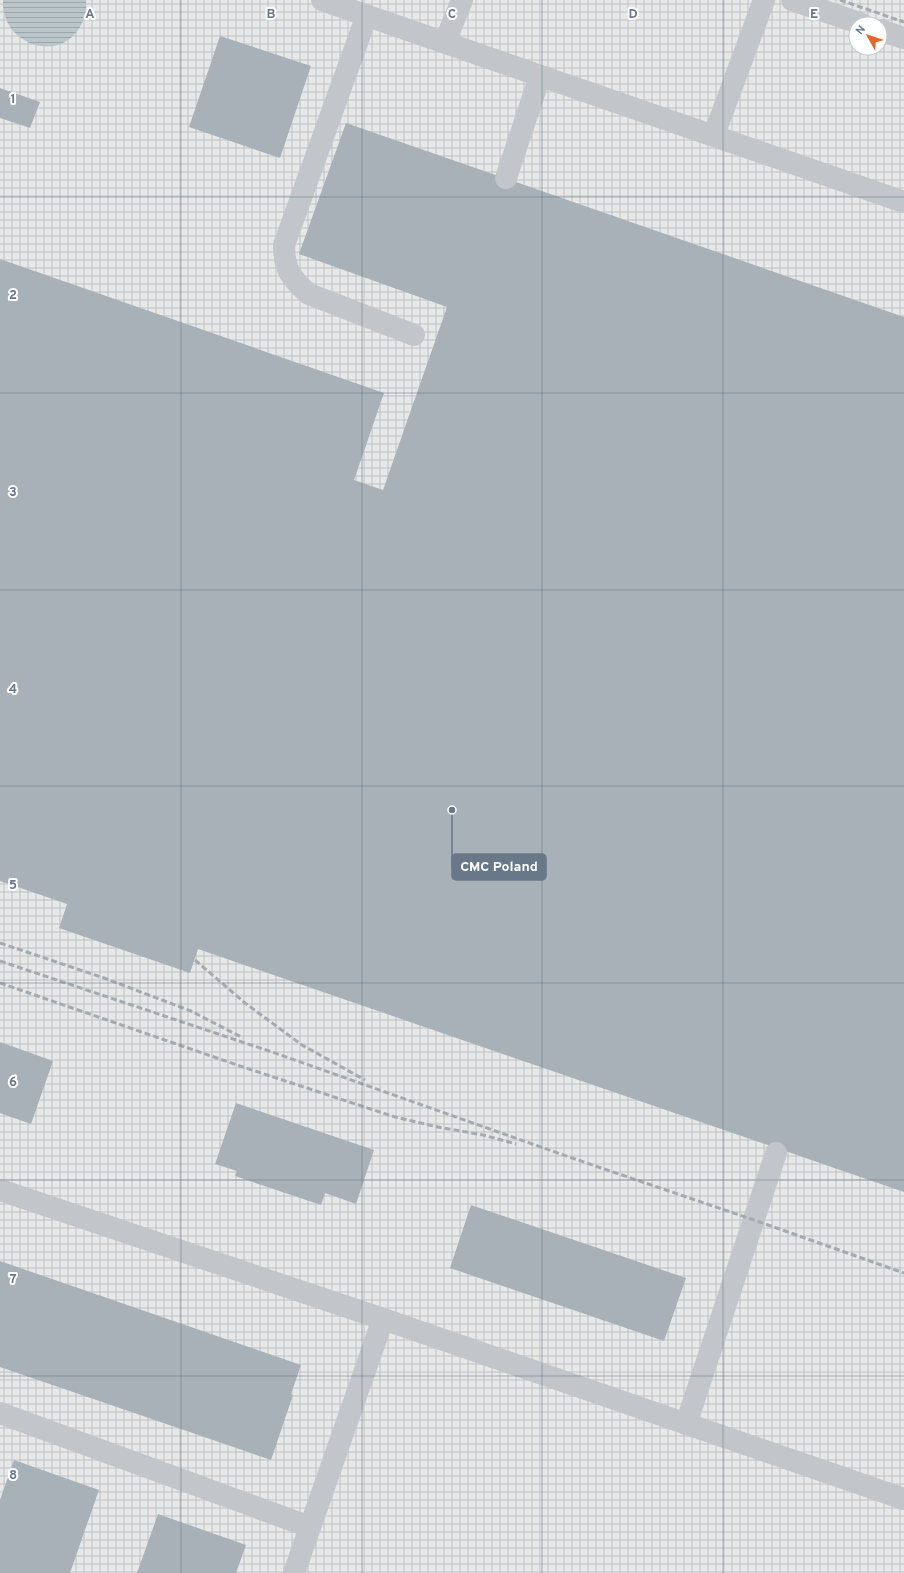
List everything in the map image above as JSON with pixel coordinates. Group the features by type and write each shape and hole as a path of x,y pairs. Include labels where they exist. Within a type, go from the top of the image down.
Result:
{"lane":[{"path":"445,42 462,0"},
{"path":"714,135 764,0"},
{"path":"792,0 848,19"},
{"path":"327,1 904,202"},
{"path":"367,16 284,245 284,258 288,270 296,283 309,294 414,335"},
{"path":"888,33 904,38"},
{"path":"506,178 540,76"},
{"path":"686,1424 776,1153"},
{"path":"0,1190 383,1319 904,1499"},
{"path":"294,1573 383,1319"},
{"path":"0,1413 310,1528"}],"shaded area":[{"path":"0,0 904,0 904,1573 0,1573"},
{"path":"3,0 86,0 86,11 82,24 70,39 58,45 45,46 32,44 20,37 11,28 5,15"}],"building":[{"path":"220,36 311,66 280,158 189,127"},
{"path":"0,88 40,102 30,128 0,118"},
{"path":"346,123 904,317 904,1192 198,949 190,973 59,928 67,904 0,881 0,259 384,393 354,480 383,490 447,307 299,254"},
{"path":"0,1042 53,1061 31,1124 0,1113"},
{"path":"236,1103 374,1150 356,1204 325,1193 321,1205 235,1176 237,1171 215,1164"},
{"path":"471,1205 686,1278 664,1341 450,1268"},
{"path":"0,1261 301,1365 291,1394 293,1395 271,1460 0,1367"},
{"path":"14,1460 99,1490 70,1573 0,1573 0,1500"},
{"path":"158,1514 246,1545 236,1573 137,1573"}],"railway":[{"path":"840,0 904,22"},
{"path":"0,943 104,978 191,1011 243,1038"},
{"path":"195,960 245,1003 302,1045 365,1080"},
{"path":"0,961 272,1052 904,1273"},
{"path":"0,983 240,1066 395,1117 483,1135 516,1144"}],"place":[{"name":"CMC Poland","path":"452,810"}]}
